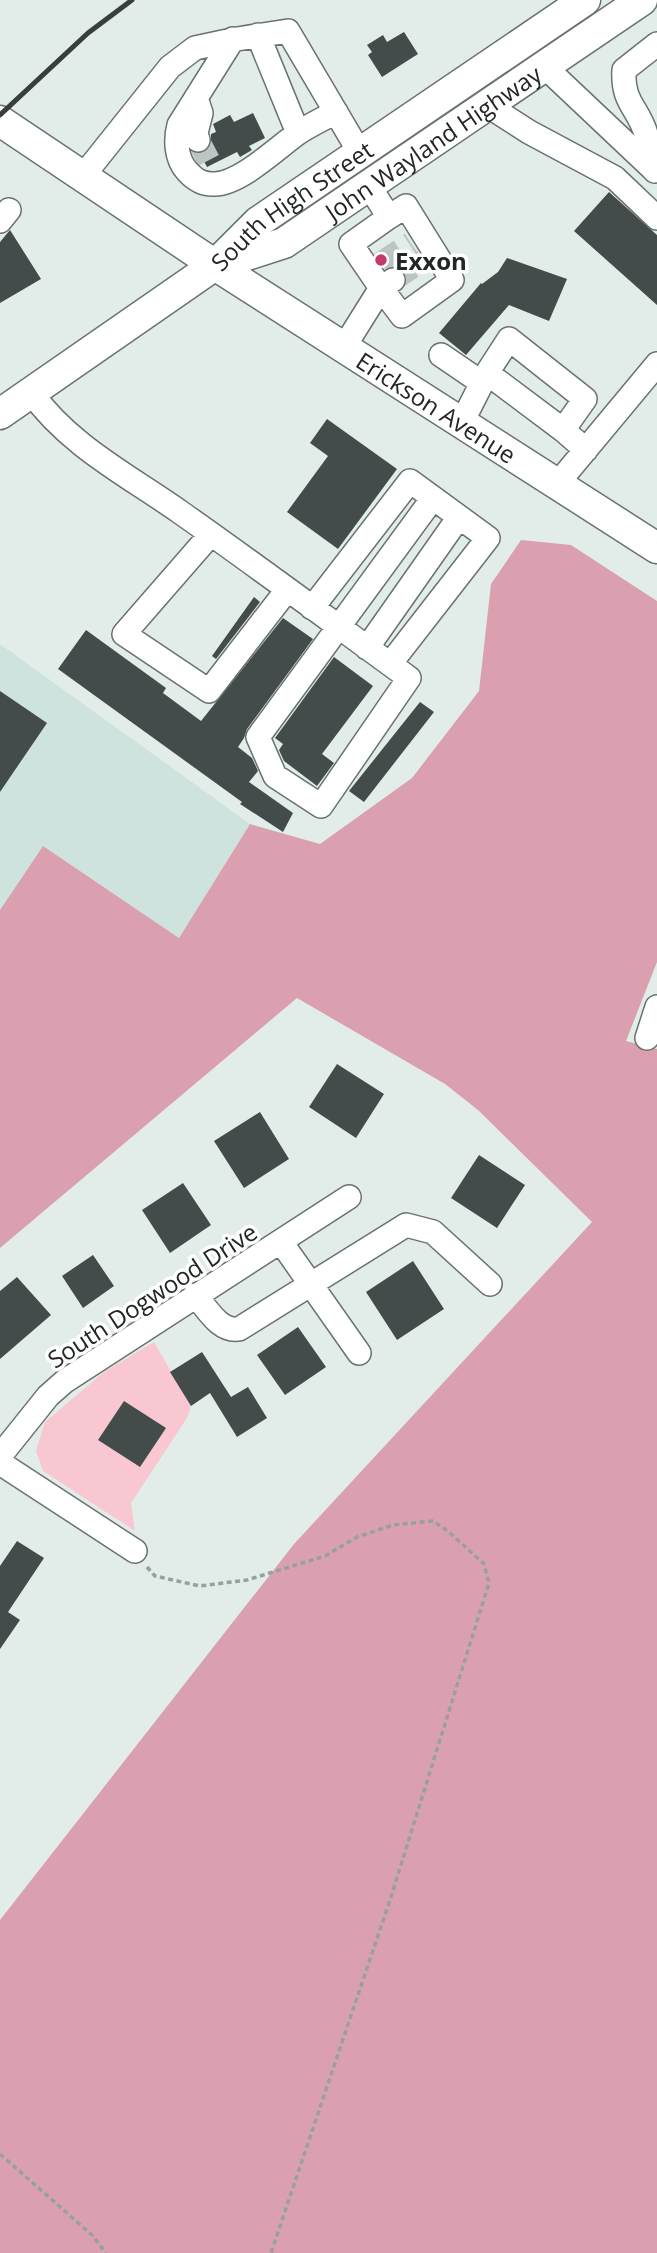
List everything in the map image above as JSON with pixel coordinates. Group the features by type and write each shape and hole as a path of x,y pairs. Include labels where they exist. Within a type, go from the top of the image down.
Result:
{"main road":[{"name":"South High Street","path":"0,414 215,265 258,222 585,0"},
{"name":"John Wayland Highway","path":"215,265 284,243 642,0"},
{"name":"Erickson Avenue","path":"0,121 215,265 657,548"}],"street":[{"path":"83,176 170,67 195,48 288,31 360,153"},
{"path":"258,35 298,133"},
{"path":"233,39 179,125 176,136 177,151 184,168 196,181 216,184 242,173 298,133 336,112"},
{"path":"655,168 646,131 631,107 623,86 624,70 657,44"},
{"path":"544,66 655,168"},
{"path":"196,98 201,113 196,134 198,140"},
{"path":"487,105 529,132 615,178 657,218"},
{"path":"211,165 219,172 242,173"},
{"path":"369,186 389,217"},
{"path":"406,206 423,248 452,280 401,316 381,275 351,244 389,217 406,206"},
{"path":"344,347 381,275"},
{"path":"462,422 484,378 509,339 585,399 563,430"},
{"path":"441,355 484,378 563,430 586,450"},
{"path":"558,484 657,364"},
{"path":"31,392 71,436 211,534 287,590 339,627 409,678 321,806 275,776 258,737 339,627 433,498"},
{"path":"312,608 410,481 488,538 390,664"},
{"path":"368,648 459,517"},
{"path":"211,534 124,634 209,691 287,590"},
{"path":"647,1038 657,1007"},
{"name":"South Dogwood Drive","path":"0,1456 48,1396 65,1381 349,1198"},
{"path":"195,1295 219,1324 231,1330 251,1324 389,1235 409,1225 433,1232 490,1284"},
{"path":"281,1242 359,1353"},
{"path":"0,1463 135,1551"}],"path":[{"path":"135,1551 155,1576 200,1587 247,1580 325,1556 358,1537 394,1525 433,1521 484,1564 489,1583 390,1900 271,2253"},
{"path":"0,2154 92,2235 106,2253"}],"shaded area":[{"path":"521,540 571,545 657,601 657,962 626,1041 657,1049 657,2253 0,2253 0,1920 294,1544 592,1222 478,1110 445,1084 297,998 0,1248 0,910 43,846 179,938 250,824 320,844 412,778 479,691 491,584"},
{"path":"0,644 250,824 179,938 43,846 0,910"},
{"path":"154,1342 191,1406 187,1418 131,1503 135,1531 43,1471 36,1451 45,1422 104,1372"}],"building":[{"path":"404,32 418,54 382,77 368,55 372,52 367,45 383,35 387,42"},
{"path":"253,113 265,138 249,146 252,150 240,157 237,152 207,167 200,154 208,150 211,144 211,134 216,132 213,124 230,115 234,122"},
{"path":"609,192 657,235 657,305 574,231"},
{"path":"10,230 41,279 0,303 0,242"},
{"path":"507,258 567,279 549,321 509,305 466,355 439,333 481,283 498,272"},
{"path":"327,419 397,469 338,549 287,512 328,456 310,443"},
{"path":"254,597 260,602 216,659 212,656"},
{"path":"283,618 313,639 247,729 238,747 252,758 258,771 249,782 293,813 283,832 240,804 242,802 58,669 86,630 166,688 163,693 201,721"},
{"path":"334,657 373,686 322,754 334,763 317,786 284,761 279,750 283,744 275,738"},
{"path":"0,691 47,723 0,792"},
{"path":"420,702 434,712 364,802 349,791"},
{"path":"337,1064 384,1094 356,1138 309,1107"},
{"path":"260,1112 289,1159 244,1188 214,1141"},
{"path":"479,1155 525,1185 497,1228 451,1198"},
{"path":"183,1183 211,1225 170,1253 142,1210"},
{"path":"93,1255 114,1286 83,1308 62,1276"},
{"path":"413,1261 444,1309 397,1340 366,1292"},
{"path":"17,1277 51,1315 0,1359 0,1291"},
{"path":"298,1327 326,1367 285,1395 257,1355"},
{"path":"202,1352 231,1397 248,1387 267,1418 237,1437 210,1393 191,1406 170,1372"},
{"path":"124,1401 166,1428 140,1467 98,1440"},
{"path":"17,1541 44,1558 8,1612 20,1620 0,1649 0,1566"}],"tunnel":[{"path":"198,140 211,165"},
{"path":"381,263 411,243"},
{"path":"393,280 423,260"}],"railway":[{"path":"0,115 88,33 132,0"}],"place":[{"name":"Exxon","path":"381,260"}]}
